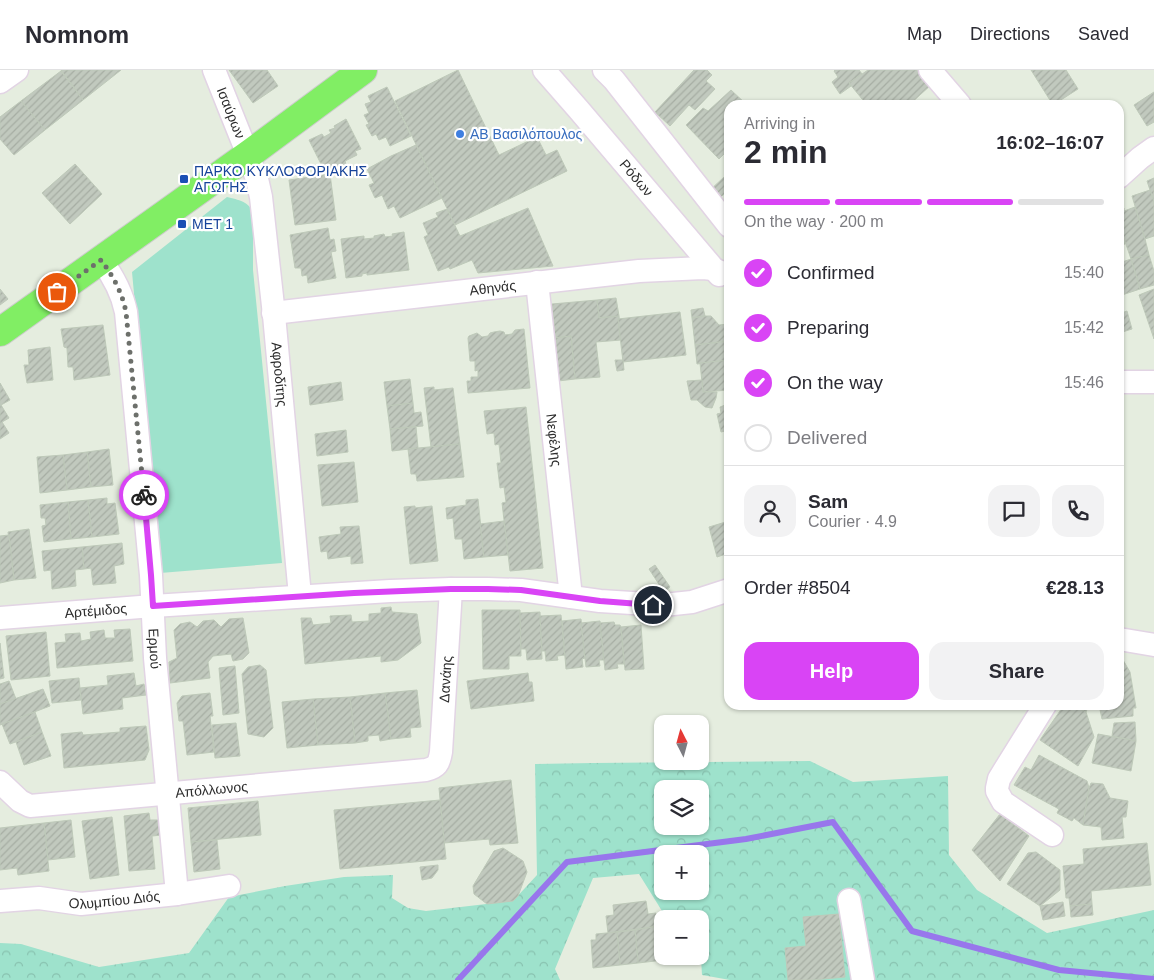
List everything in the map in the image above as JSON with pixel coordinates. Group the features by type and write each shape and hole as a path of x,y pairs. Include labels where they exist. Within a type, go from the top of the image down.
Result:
{"main road":[{"path":"0,332 248,155 363,70"}],"street":[{"path":"0,82 17,70"},
{"name":"Ισαύρων","path":"214,70 248,155"},
{"name":"Ρόδων","path":"544,70 724,268"},
{"path":"604,70 614,80 724,220"},
{"path":"930,70 956,100"},
{"path":"1124,172 1154,148"},
{"name":"Αφροδίτης","path":"248,155 257,179 261,197 300,596"},
{"name":"Ερμού","path":"101,260 115,281 126,312 147,533 155,658 177,894"},
{"name":"Αθηνάς","path":"273,313 639,271 724,268"},
{"name":"Νεφέλης","path":"537,282 572,597"},
{"path":"1124,382 1154,382"},
{"name":"Αρτέμιδος","path":"0,618 300,596 451,589 521,590 600,601 653,605 697,601 724,592"},
{"name":"Δανάης","path":"433,768 440,760 441,752 451,589"},
{"path":"1124,639 1154,646"},
{"path":"1043,710 999,779 997,791 1002,802 1052,835"},
{"name":"Απόλλωνος","path":"0,782 20,801 30,806 433,768"},
{"name":"Ολυμπίου Διός","path":"0,900 39,898 80,904 177,894 229,886"},
{"path":"849,900 863,980"}],"green space":[{"path":"227,197 246,204 253,214 253,270 282,563 160,573 132,272"},
{"path":"810,761 853,782 948,776 949,855 977,890 1047,933 1154,910 1154,980 730,980 702,975 701,965 709,965 709,910 661,910 655,900 709,900 709,845 654,845 654,898 639,874 593,878 555,969 560,980 0,980 0,943 21,944 99,967 189,953 229,897 285,886 344,877 393,875 392,898 408,908 426,911 513,901 537,875 535,764 654,763 654,770 709,770 709,762"}],"building":[{"path":"61,70 121,70 83,100"},
{"path":"229,70 267,70 278,86 253,103"},
{"path":"458,70 499,155 537,137 546,155 557,150 567,171 455,225 395,101"},
{"path":"694,70 707,70 712,75 706,81 715,89 695,110 689,105 670,126 655,112"},
{"path":"835,70 859,70 862,74 849,83 851,86 840,94 832,82 838,77"},
{"path":"868,70 922,70 932,84 914,100 863,100 849,83"},
{"path":"1031,70 1066,70 1078,89 1061,100 1050,100"},
{"path":"61,71 83,100 45,130 21,101"},
{"path":"387,87 411,136 390,146 386,137 379,140 376,134 372,136 366,125 369,124 364,115 369,113 365,104 371,102 368,96"},
{"path":"731,90 742,100 724,100 724,154 719,159 686,125 703,108 708,111"},
{"path":"1154,92 1154,122 1147,126 1134,105"},
{"path":"21,101 45,130 14,155 0,139 0,117"},
{"path":"346,119 361,149 355,151 357,155 345,161 346,164 326,174 309,140 322,134 324,137 331,133 329,130 335,128 334,126"},
{"path":"416,145 442,198 400,218 394,206 388,209 382,195 375,198 369,185 374,183 367,169"},
{"path":"75,164 102,194 70,224 42,193"},
{"path":"330,174 336,220 295,225 289,180"},
{"path":"724,177 724,194 716,201 708,192"},
{"path":"1154,178 1154,202 1147,181"},
{"path":"1150,190 1154,202 1154,236 1145,239 1132,196"},
{"path":"1135,207 1149,255 1131,259 1124,239 1124,211"},
{"path":"528,208 553,266 478,273 472,260 450,269 449,267 438,271 424,237 428,235 423,223 438,217 436,213 447,209 460,236"},
{"path":"328,228 330,240 334,239 336,251 331,252 336,278 308,283 307,275 302,276 301,268 295,268 290,235"},
{"path":"404,232 409,270 367,275 367,273 362,274 362,276 346,278 341,239 364,236 364,239 374,238 374,236 384,234 385,237"},
{"path":"1149,255 1154,271 1154,285 1140,289 1131,259"},
{"path":"1131,259 1140,289 1124,294 1124,261"},
{"path":"0,289 8,299 0,305"},
{"path":"1154,289 1154,339 1139,295"},
{"path":"616,298 619,316 599,318 597,300"},
{"path":"597,300 599,318 619,316 621,340 596,342 600,377 575,379 571,336 555,338 552,304"},
{"path":"703,308 705,316 692,318 691,310"},
{"path":"1127,311 1132,329 1124,331 1124,312"},
{"path":"680,312 686,355 623,362 618,319"},
{"path":"711,316 719,325 724,324 724,342 695,345 692,318"},
{"path":"103,325 110,375 74,380 73,367 68,367 67,348 64,347 61,329"},
{"path":"524,329 530,388 468,393 467,381 471,381 471,377 478,377 478,370 475,371 475,361 470,361 469,336 477,333 482,337 500,331 504,332 505,335 512,334 515,330"},
{"path":"571,336 575,379 558,381 555,338"},
{"path":"724,342 724,361 697,364 695,345"},
{"path":"50,347 53,380 27,383 24,365 29,365 28,350"},
{"path":"615,360 623,360 624,370 617,371"},
{"path":"724,361 724,390 703,392 700,363"},
{"path":"410,379 413,403 387,406 384,382"},
{"path":"702,380 703,392 717,392 712,408 705,407 697,400 691,400 687,381"},
{"path":"341,382 343,400 310,405 308,387"},
{"path":"0,383 10,400 1,405 9,418 2,422 9,433 0,439"},
{"path":"434,387 434,390 453,388 460,444 431,447 424,388"},
{"path":"413,403 414,413 421,412 423,426 390,429 387,406"},
{"path":"724,406 724,431 721,432 717,414 721,413 720,407"},
{"path":"526,407 543,568 510,571 502,503 506,502 504,487 500,488 497,463 501,463 499,444 495,445 494,433 487,434 484,411"},
{"path":"416,427 418,448 392,451 390,429"},
{"path":"346,430 348,452 317,456 315,434"},
{"path":"460,444 464,477 417,481 416,474 411,474 408,449"},
{"path":"109,449 113,485 91,487 87,452"},
{"path":"87,452 91,487 67,490 63,455"},
{"path":"63,455 67,490 40,493 37,457"},
{"path":"354,462 358,502 322,506 318,465"},
{"path":"107,498 107,504 115,503 119,534 92,537 88,500"},
{"path":"478,499 484,557 464,559 462,539 455,539 453,518 447,519 446,508 466,505 466,500"},
{"path":"88,500 92,537 71,539 68,502"},
{"path":"68,502 71,539 44,542 42,526 46,525 45,518 41,518 40,505"},
{"path":"415,506 415,508 432,506 438,561 410,564 404,507"},
{"path":"504,521 508,555 484,557 480,524"},
{"path":"724,522 724,555 717,557 709,527"},
{"path":"359,526 363,563 351,564 351,556 328,559 327,551 321,552 319,537 341,534 340,527"},
{"path":"29,529 36,578 14,580 8,532"},
{"path":"9,535 14,580 0,583 0,536"},
{"path":"122,543 124,564 114,566 116,583 93,585 91,568 84,569 82,547"},
{"path":"82,547 84,569 75,570 76,586 52,589 51,570 44,571 42,551"},
{"path":"655,565 670,587 664,592 649,569"},
{"path":"391,607 392,612 417,614 421,643 398,660 381,662 381,656 305,664 301,618 311,618 313,625 331,623 330,616 351,615 352,622 369,621 369,614 381,613 381,608"},
{"path":"482,610 520,610 521,656 509,656 509,669 483,669"},
{"path":"540,612 542,659 527,660 526,649 521,649 520,613"},
{"path":"561,615 565,655 557,656 558,660 546,661 545,651 542,651 540,616"},
{"path":"243,618 249,653 243,659 233,661 231,654 213,656 208,662 210,678 170,683 169,662 177,658 174,630 180,624 190,622 197,627 203,621 214,620 221,627 229,619"},
{"path":"581,619 585,658 582,659 583,667 566,669 562,621"},
{"path":"600,621 604,660 599,660 600,666 586,667 581,623"},
{"path":"614,622 615,625 620,625 621,627 624,664 617,664 618,668 605,670 600,623"},
{"path":"641,625 644,669 625,670 621,627"},
{"path":"130,629 133,661 57,668 55,643 66,642 65,634 80,633 81,641 91,639 90,632 104,630 105,638 115,638 114,630"},
{"path":"46,632 50,676 11,680 6,636"},
{"path":"0,643 4,678 0,679"},
{"path":"1124,662 1130,672 1136,708 1133,708 1133,716 1102,719 1100,710 1124,710"},
{"path":"260,665 266,670 273,728 264,737 248,734 242,674 248,667"},
{"path":"235,666 239,713 223,715 219,668"},
{"path":"134,673 136,686 144,684 146,695 122,698 123,709 83,714 80,688 108,685 107,676"},
{"path":"528,673 529,682 532,682 534,701 471,709 467,681"},
{"path":"79,678 81,700 52,703 49,681"},
{"path":"9,681 16,699 0,704 0,684"},
{"path":"43,689 50,706 0,725 0,704"},
{"path":"417,690 421,727 410,728 411,737 391,739 385,693"},
{"path":"210,693 213,716 210,716 214,752 187,755 183,721 179,721 177,703 182,696"},
{"path":"385,693 391,739 380,741 379,735 368,736 368,741 355,743 350,697"},
{"path":"350,697 355,743 318,745 313,699"},
{"path":"313,699 318,745 287,748 282,702"},
{"path":"1061,710 1082,710 1086,712 1094,737 1078,766 1040,740"},
{"path":"35,712 42,732 10,744 2,724"},
{"path":"1135,722 1136,741 1112,736 1114,723"},
{"path":"236,723 240,756 215,758 212,725"},
{"path":"146,726 149,750 145,760 64,768 61,734 82,732 83,735 120,732 120,728"},
{"path":"42,732 51,756 24,765 16,742"},
{"path":"1098,734 1136,741 1131,771 1092,763"},
{"path":"1039,755 1087,781 1089,788 1083,825 1074,818 1072,821 1057,813 1059,809 1014,785 1025,767 1031,770"},
{"path":"511,780 518,843 490,845 489,839 444,843 439,788"},
{"path":"1091,783 1103,784 1110,798 1128,801 1126,817 1122,817 1124,838 1102,840 1101,827 1083,825"},
{"path":"440,800 446,859 340,869 334,810"},
{"path":"258,801 261,835 191,842 188,808"},
{"path":"149,813 150,820 160,820 162,835 152,836 155,869 129,871 124,816"},
{"path":"1000,814 1029,836 1000,881 972,850"},
{"path":"112,817 119,875 90,879 82,821"},
{"path":"71,820 75,857 48,860 44,823"},
{"path":"44,823 49,871 18,875 17,868 0,870 0,828"},
{"path":"217,840 220,869 194,872 191,842"},
{"path":"1147,843 1151,885 1091,891 1092,904 1070,906 1069,898 1066,898 1063,866 1084,864 1083,849"},
{"path":"503,848 523,861 527,872 518,896 513,901 487,904 474,894 473,886 494,851"},
{"path":"1036,852 1060,870 1060,890 1040,906 1007,884 1028,853"},
{"path":"438,865 438,870 432,878 422,880 420,867"},
{"path":"646,901 648,914 654,913 654,927 608,933 606,916 614,915 613,905"},
{"path":"1063,902 1065,916 1043,920 1040,906"},
{"path":"1092,904 1093,915 1071,917 1070,906"},
{"path":"839,914 845,977 788,980 785,948 806,946 803,917"},
{"path":"654,927 654,961 638,963 635,930"},
{"path":"635,930 638,963 620,965 617,932"},
{"path":"617,932 620,965 593,968 591,940 596,940 596,934"}],"waterway":[{"path":"458,980 567,862 746,839 833,822 912,931 1059,970 1154,979"}],"way so far":[{"path":"57,292 101,260 112,275 121,294 126,312 144,495"}],"place":[{"name":"ΑΒ Βασιλόπουλος","path":"460,134"},
{"name":"ΠΑΡΚΟ ΚΥΚΛΟΦΟΡΙΑΚΗΣ ΑΓΩΓΗΣ","path":"184,179"},
{"name":"ΜΕΤ 1","path":"182,224"}],"route":[{"path":"144,495 153,606 354,593 451,589 521,590 600,601 653,605"}]}
